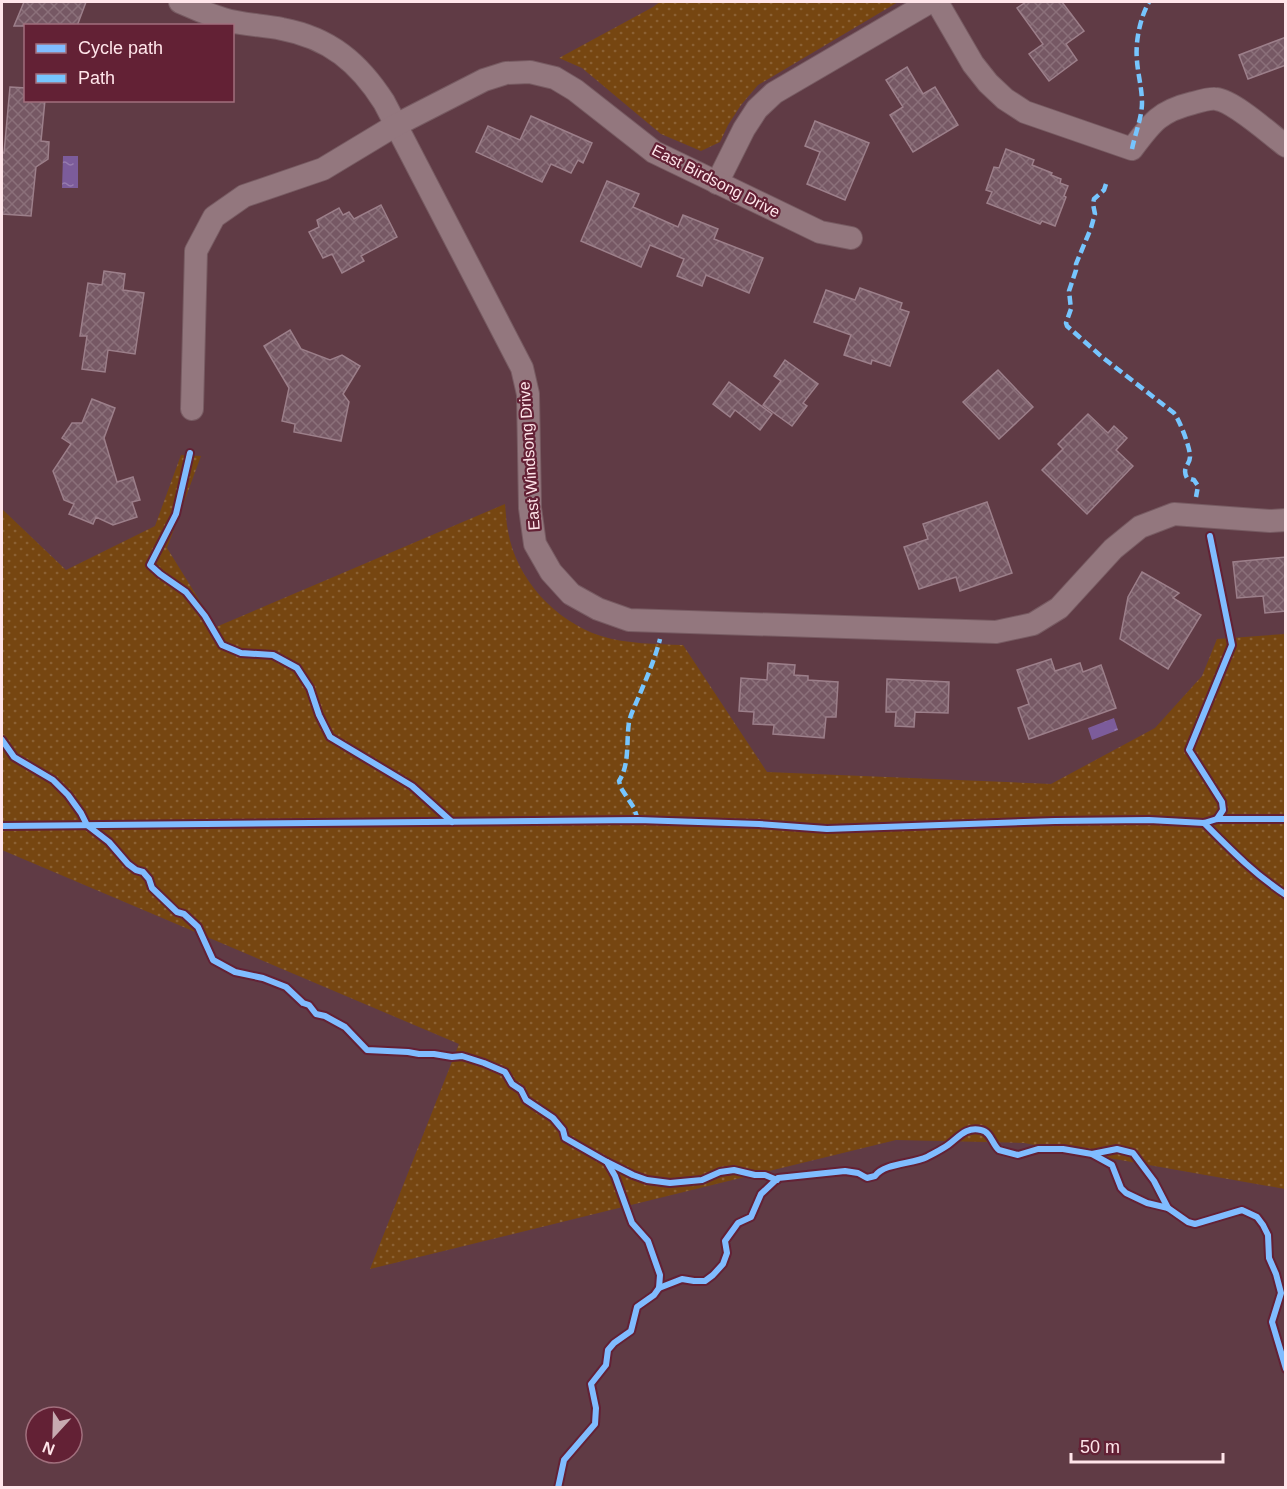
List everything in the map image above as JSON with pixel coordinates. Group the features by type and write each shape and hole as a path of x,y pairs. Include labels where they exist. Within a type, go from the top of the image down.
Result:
{"street":[{"name":"East Windsong Drive","path":"180,2 225,20 285,29 308,35 338,50 356,64 371,82 384,102 522,368 528,394 530,508 535,544 551,572 572,594 598,609 629,620 996,632 1033,624 1059,608 1113,549 1140,526 1174,514 1270,521 1286,520"},
{"path":"717,183 744,129 757,109 774,93 930,2"},
{"path":"937,2 988,83 1024,112 1132,148 1149,125 1160,116 1176,107 1217,99 1232,105 1286,146"},
{"name":"East Birdsong Drive","path":"192,409 196,251 214,217 244,196 323,169 396,125 484,80 506,73 530,72 555,78 575,90 654,152 820,232 851,238"}],"shaded area":[{"path":"660,2 898,2 758,85 741,105 720,142 701,151 661,134 582,68 559,58"},
{"path":"181,455 201,456 167,548 216,627 505,504 512,549 519,566 540,596 568,620 601,636 631,642 683,645 767,772 1051,784 1155,728 1202,676 1217,639 1285,634 1285,1189 1024,1143 896,1140 370,1269 459,1044 2,850 2,509 66,570 155,526"}],"water":[{"path":"63,156 78,156 78,188 62,188"},
{"path":"1114,718 1118,730 1092,740 1088,728"}],"building":[{"path":"24,2 86,2 78,24 14,26"},
{"path":"1026,2 1062,2 1084,31 1066,44 1077,60 1049,81 1029,54 1043,44 1017,8"},
{"path":"1286,37 1286,65 1248,79 1239,55"},
{"path":"907,67 923,94 935,87 958,125 913,152 890,115 903,107 886,80"},
{"path":"10,87 24,88 24,102 45,102 41,141 49,142 48,159 36,167 31,216 2,214 2,152 4,153"},
{"path":"531,116 592,143 583,163 578,160 571,173 551,164 542,182 476,152 488,126 520,140"},
{"path":"815,121 869,143 845,200 807,184 820,152 805,146"},
{"path":"1006,149 1034,160 1032,165 1052,173 1051,175 1061,179 1060,183 1068,186 1055,226 1042,221 1040,224 987,203 992,192 986,190 994,167 999,168"},
{"path":"607,181 639,194 633,207 678,227 683,215 718,229 714,239 763,258 749,293 706,275 702,286 677,276 684,259 650,245 641,267 581,241"},
{"path":"381,205 397,237 361,256 364,261 342,273 332,254 323,258 309,232 319,227 317,220 339,208 343,215 349,212 354,219"},
{"path":"104,271 125,274 123,290 144,293 135,354 108,350 105,372 82,369 87,336 80,336 88,283 102,285"},
{"path":"860,288 902,303 900,309 909,312 890,366 872,360 871,364 844,355 851,335 814,322 826,290 855,300"},
{"path":"290,330 301,349 330,360 342,355 360,366 343,394 349,402 341,441 294,432 295,424 282,421 289,388 264,346"},
{"path":"785,360 818,384 803,403 807,406 792,426 763,405 781,381 774,376"},
{"path":"998,370 1033,407 999,439 963,402"},
{"path":"729,382 772,414 760,430 735,410 730,417 713,404"},
{"path":"92,399 115,408 104,438 117,482 133,477 140,500 132,502 137,517 113,525 96,517 93,524 69,514 74,504 64,500 53,471 71,444 62,438 72,423 82,423"},
{"path":"1088,414 1108,433 1114,426 1127,438 1116,450 1133,466 1087,514 1042,470 1063,449 1058,444"},
{"path":"987,502 1012,573 960,591 956,577 919,589 904,547 928,539 923,524"},
{"path":"1286,557 1286,611 1265,613 1263,596 1237,598 1233,562"},
{"path":"1142,572 1179,593 1173,598 1201,615 1168,669 1120,639 1128,597"},
{"path":"1051,659 1055,671 1080,663 1083,672 1101,665 1116,708 1029,739 1018,708 1029,704 1017,670"},
{"path":"768,663 795,665 794,675 808,676 808,680 838,682 836,717 826,717 824,738 773,734 774,725 753,724 754,712 739,711 741,678 767,680"},
{"path":"887,679 949,682 948,713 915,712 914,727 895,726 896,712 886,712"}],"marked path":[{"path":"1132,149 1142,108 1137,61 1138,38 1143,15 1149,2"},
{"path":"1106,184 1104,190 1094,199 1095,214 1076,264 1069,291 1071,309 1066,323 1102,357 1174,413 1188,445 1190,458 1185,474 1198,486 1196,497"},
{"path":"638,820 619,781 625,767 630,719 660,639"}],"cycle path":[{"path":"190,453 176,514 150,565 186,592 205,616 222,645 241,653 273,655 297,668 310,688 319,715 330,737 412,786 452,822"},
{"path":"1210,536 1232,645 1189,750 1222,802 1223,810 1217,819"},
{"path":"2,740 14,757 53,780 68,795 87,825 109,842 128,864 143,872 152,888 177,912 184,914 198,927 213,960 235,972 263,978 286,987 303,1003 309,1005 316,1014 325,1016 345,1027 367,1050 462,1056 505,1072 512,1084 521,1090 526,1100 553,1118 563,1130 565,1138 607,1162 615,1176 632,1223 648,1241 660,1275 659,1288"},
{"path":"2,826 638,820 827,829 1055,821 1149,820 1204,823 1217,819 1286,819"},
{"path":"1204,823 1253,870 1286,895"},
{"path":"558,1488 564,1460 595,1424 596,1408 591,1384 606,1365 608,1350 631,1331 637,1307 654,1295 659,1288 682,1279 705,1281 713,1275 723,1264 727,1253 725,1241 738,1223 751,1217 761,1194 778,1178 845,1171 858,1173 867,1178 892,1166 927,1157 963,1133 976,1129 984,1131 999,1150 1018,1155 1038,1149 1063,1149 1092,1154 1112,1165 1121,1188 1126,1193 1147,1203 1168,1208 1188,1222 1195,1224 1242,1210 1257,1217 1268,1235 1269,1258 1281,1293 1272,1322 1286,1369"},
{"path":"1092,1154 1117,1149 1133,1153 1154,1181 1168,1208"},
{"path":"607,1162 647,1180 670,1183 702,1180 720,1172 734,1170 765,1175 777,1180"}]}
